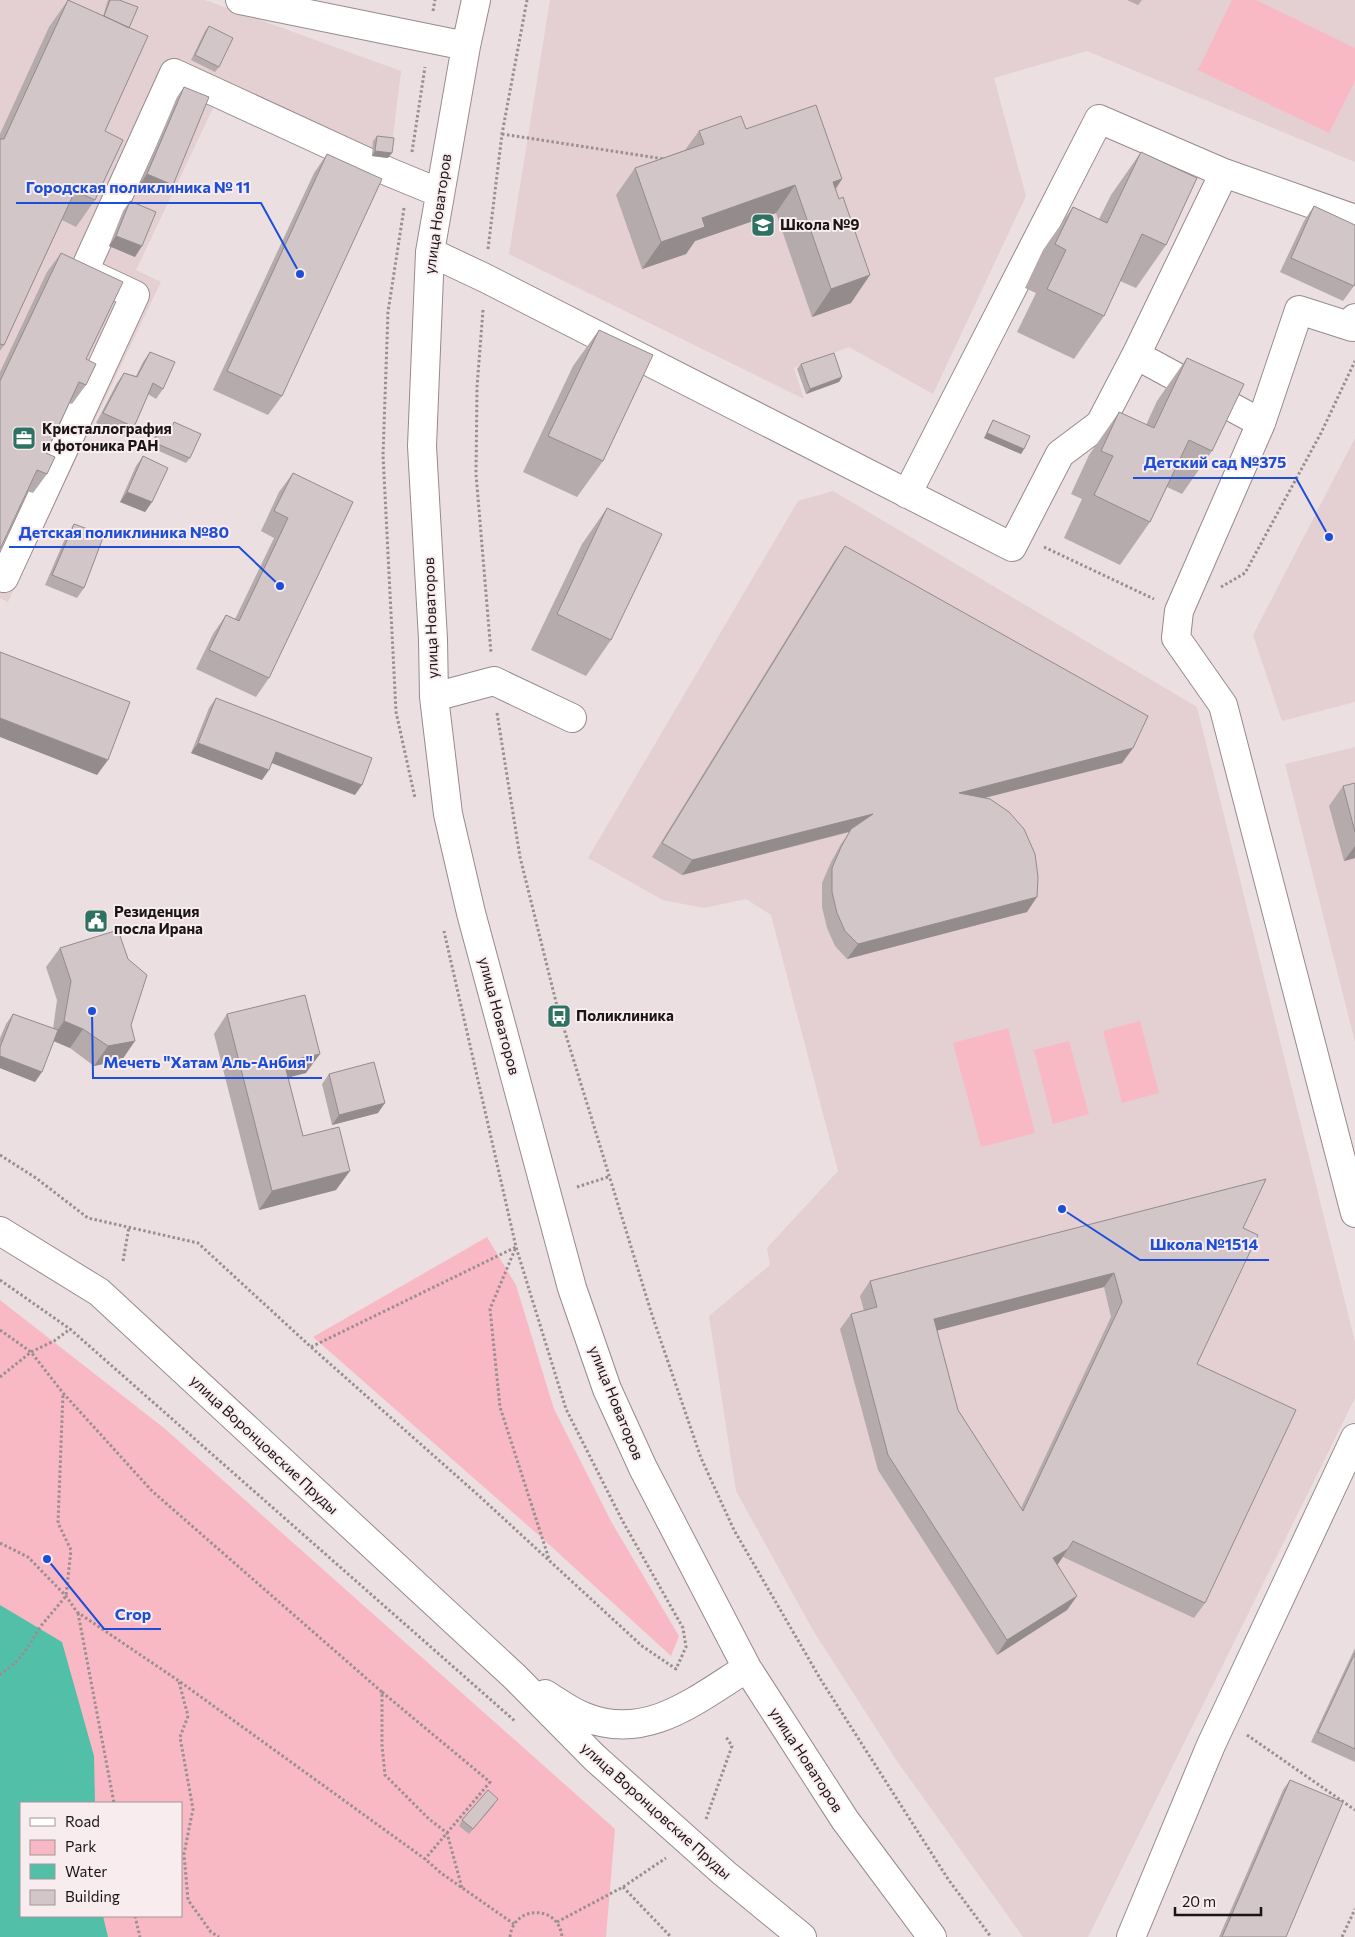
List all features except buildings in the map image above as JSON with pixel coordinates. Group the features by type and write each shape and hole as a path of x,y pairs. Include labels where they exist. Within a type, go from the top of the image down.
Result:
{"street":[{"path":"240,0 466,46"},
{"name":"улица Новаторов","path":"476,0 466,46 430,252 422,446 433,639 434,697 448,814 469,904 572,1288 607,1389 643,1468 747,1668 845,1820 932,1937"},
{"path":"4,578 135,295 84,271 174,73 440,194"},
{"path":"907,494 1099,119 1224,173 1355,219"},
{"path":"430,252 485,278 1012,548 1060,454 1100,424 1224,173"},
{"path":"1355,318 1352,327 1299,310 1261,423 1179,611 1176,638 1223,705 1355,1213"},
{"path":"1136,354 1261,423"},
{"path":"434,697 494,681 572,718"},
{"name":"улица Воронцовские Пруды","path":"0,1231 99,1292 516,1677 602,1765 724,1873 802,1937"},
{"path":"1131,1937 1223,1719 1353,1448"},
{"name":"улица Воронцовские Пруды","path":"516,1677 585,1717 620,1726 651,1721 675,1713 747,1668"}],"path":[{"path":"528,0 502,134 485,278 477,387 476,474 501,744 520,857 557,1006 608,1177 652,1315 701,1458 734,1530 821,1680 948,1879 991,1937"},
{"path":"502,134 669,160"},
{"path":"0,1155 36,1178 88,1218 198,1243 311,1347 550,1560 642,1646 676,1669 686,1647 682,1628 622,1520"},
{"path":"577,1187 608,1177"},
{"path":"123,1261 129,1227"},
{"path":"311,1347 516,1247 490,1309 500,1407 550,1560"},
{"path":"0,1280 70,1329 519,1725"},
{"path":"0,1377 31,1352 54,1341 70,1329"},
{"path":"0,1330 31,1352 63,1393 152,1491 382,1692 490,1782 425,1860"},
{"path":"0,1675 17,1661 40,1627 66,1596 71,1550 58,1523 63,1393"},
{"path":"0,1543 28,1557 66,1596 77,1612 179,1681 514,1924"},
{"path":"77,1612 114,1802"},
{"path":"179,1681 188,1716 180,1737 193,1809 184,1854 188,1900 211,1932 218,1937"},
{"path":"382,1692 382,1745 385,1775 429,1819 447,1833 462,1888"},
{"path":"1223,1719 1355,1810"},
{"path":"706,1821 732,1746 726,1737"},
{"path":"557,1922 623,1887 669,1857 661,1850"},
{"path":"623,1887 671,1937"},
{"path":"1342,1937 1355,1909"},
{"path":"510,1937 514,1924 526,1914 538,1912 549,1915 557,1922 562,1937"},
{"path":"136,1917 140,1937"}],"shaded area":[{"path":"0,0 205,0 401,71 387,185 215,104 136,270 161,282 8,602 0,598"},
{"name":"Школа №9","path":"550,0 1355,0 1355,162 1087,51 994,78 1026,196 933,394 849,347 794,368 804,399 509,254"},
{"path":"1355,438 1355,702 1282,721 1253,635"},
{"path":"833,491 1197,707 1355,1342 1355,1398 1088,1937 1023,1937 897,1761 814,1632 736,1491 709,1316 770,1265 767,1248 838,1171 771,915 746,899 704,908 663,900 588,858 798,501"},
{"path":"1355,747 1355,1042 1285,764"}],"green space":[{"path":"1232,0 1256,0 1355,48 1355,81 1329,133 1198,70"},
{"path":"1140,1021 1159,1093 1122,1103 1103,1031"},
{"path":"1008,1028 1035,1133 981,1147 953,1043"},
{"path":"1069,1041 1089,1114 1053,1124 1034,1050"},
{"path":"487,1237 516,1285 554,1409 612,1523 679,1636 671,1656 543,1539 313,1337"},
{"path":"0,1300 164,1428 615,1829 606,1937 0,1937"}],"water":[{"path":"0,1605 62,1642 94,1756 95,1802 20,1802 20,1917 103,1917 108,1937 0,1937"}],"place":[{"name":"Школа №9","path":"763,225"},
{"name":"Городская поликлиника № 11","path":"300,274"},
{"name":"Кристаллография и фотоника РАН","path":"24,438"},
{"name":"Детский сад №375","path":"1329,537"},
{"name":"Детская поликлиника №80","path":"280,586"},
{"name":"Резиденция посла Ирана","path":"96,921"},
{"name":"Мечеть \"Хатам Аль-Анбия\"","path":"92,1011"},
{"name":"Поликлиника","path":"559,1016"},
{"name":"Школа №1514","path":"1062,1209"},
{"name":"Crop","path":"47,1559"}]}
